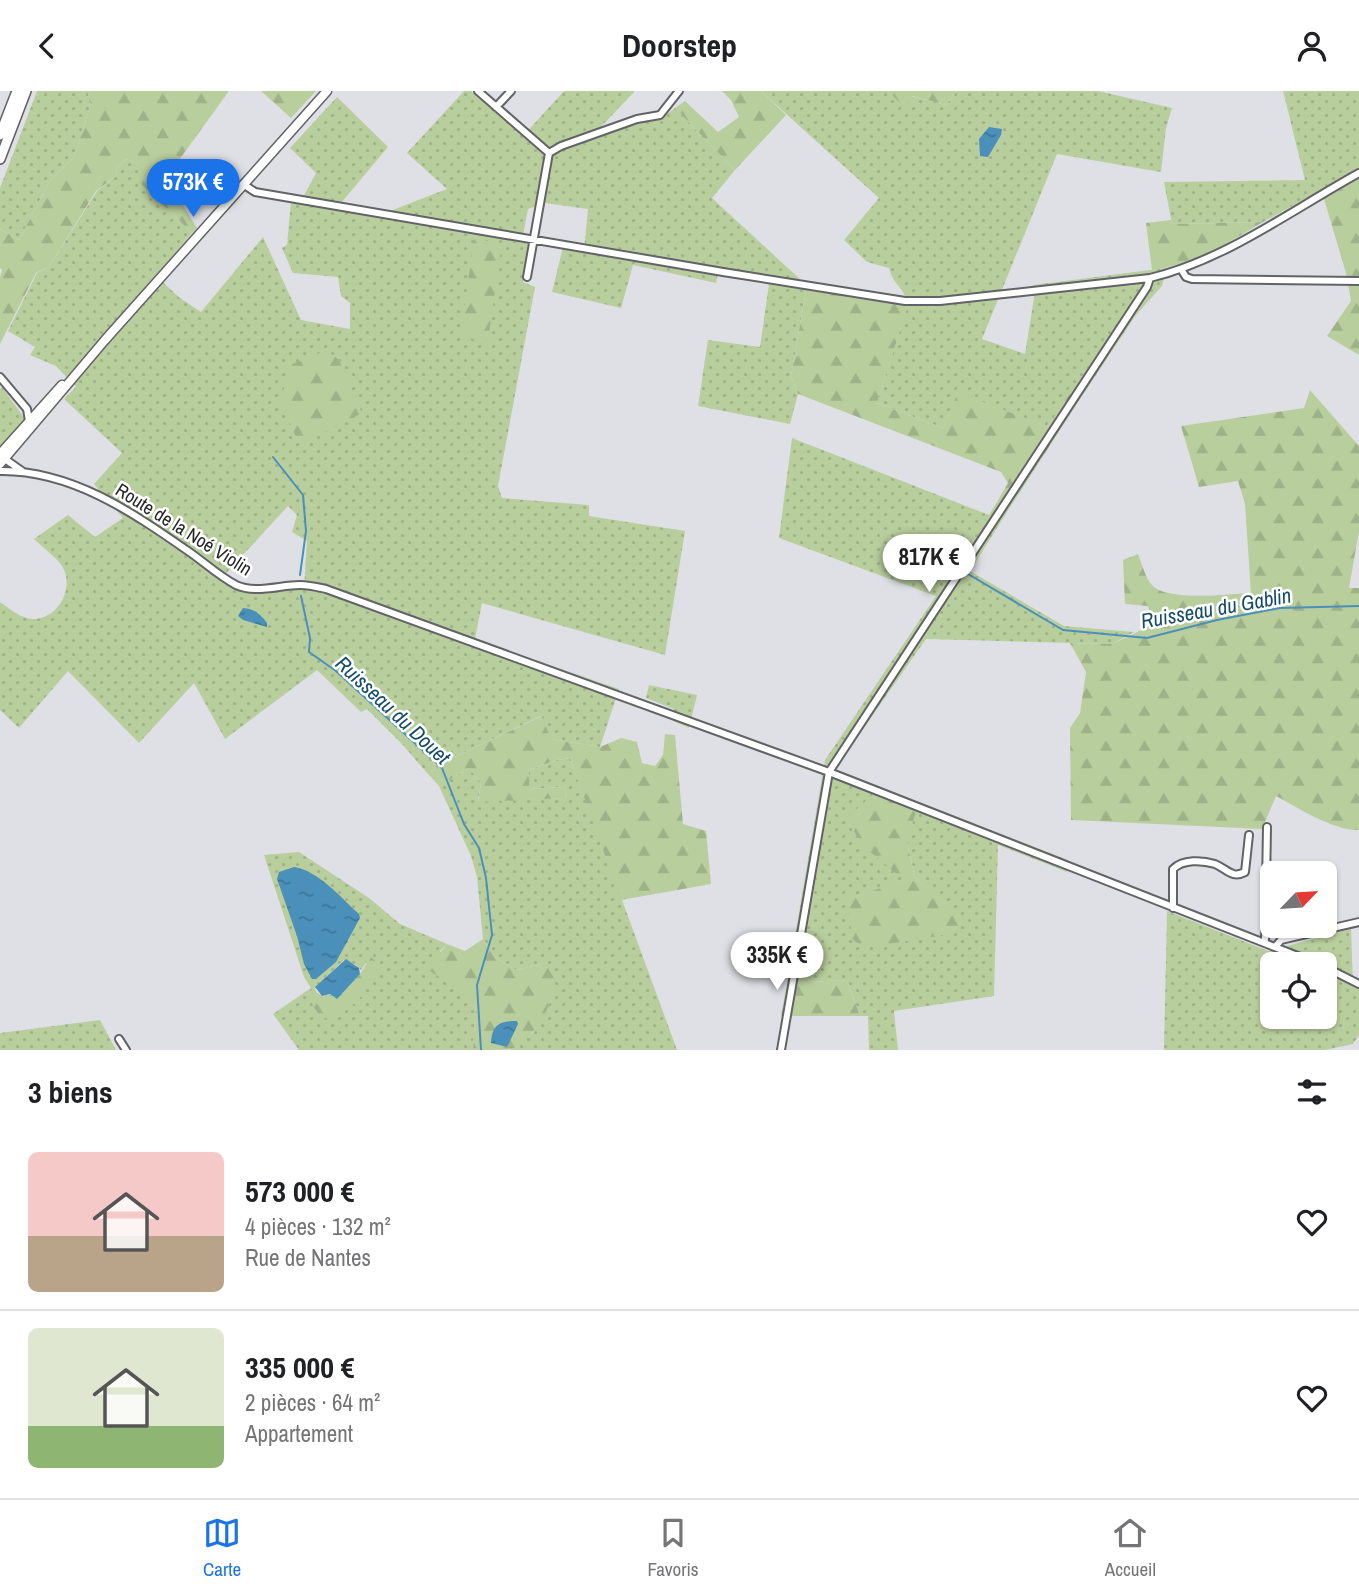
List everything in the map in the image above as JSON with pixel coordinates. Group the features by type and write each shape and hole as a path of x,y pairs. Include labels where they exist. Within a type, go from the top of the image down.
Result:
{"highway":[{"path":"0,135 17,91"},
{"path":"0,159 26,91"}],"main road":[{"path":"4,457 34,414 105,340 327,91"},
{"path":"4,457 34,414"},
{"path":"4,457 34,414"}],"street":[{"path":"478,91 549,153"},
{"path":"496,107 511,91"},
{"path":"527,277 549,153 561,146 637,119 660,115 679,91"},
{"path":"243,184 255,192 749,276 919,302 1150,278 1181,269 1232,245 1359,173"},
{"path":"1181,269 1186,277 1192,279 1359,281"},
{"path":"781,1050 829,772 1147,287 1150,278"},
{"path":"0,377 34,414"},
{"path":"4,457 13,468"},
{"path":"4,457 13,468"},
{"name":"Route de la Noé Violin","path":"13,468 59,478 100,496 237,585 260,588 299,585 326,589 829,772 1288,952"},
{"path":"1265,943 1268,827"},
{"path":"1173,908 1173,869 1180,862 1216,865 1228,873 1240,875 1245,872 1248,835"},
{"path":"1275,947 1281,940 1359,922"},
{"path":"1337,973 1359,984"},
{"path":"119,1039 126,1050"}],"green space":[{"path":"37,91 88,91 90,107 74,157 49,182 19,240 0,229 0,188"},
{"path":"88,91 229,91 166,178 197,228 192,233 138,181 138,164 126,159 117,167 116,176 96,191 49,267 36,273 0,344 0,229 19,240 49,182 74,157 90,107"},
{"path":"261,91 316,91 291,118"},
{"path":"464,91 471,91 523,136 564,91 635,91 598,130 602,136 651,119 661,119 675,108 735,170 712,198 802,281 719,267 716,283 633,265 621,308 552,292 563,247 584,250 588,209 545,203 528,209 522,241 528,243 523,282 535,287 498,486 502,498 589,505 589,516 685,531 665,655 482,603 475,639 619,689 600,747 551,739 541,716 444,762 428,774 367,709 361,712 317,670 225,739 194,683 139,743 68,671 19,728 0,710 0,602 29,619 51,613 62,600 67,583 66,574 59,562 34,539 68,515 95,537 123,518 94,484 122,453 64,399 76,387 56,366 30,355 35,347 8,331 37,273 49,267 97,191 116,176 117,167 126,159 138,164 139,181 192,233 156,276 180,298 201,312 263,237 301,320 350,329 350,303 341,296 338,277 293,273 282,248 287,245 291,202 300,203 316,173 290,148 337,97 388,147 336,209 377,216 447,189 407,153","holes":["288,506 297,515 292,532 307,541 304,589 251,592 220,580"]},
{"path":"722,91 761,91 786,115 735,170 675,108 685,101 718,132 739,117 731,100"},
{"path":"761,91 888,91 904,106 911,96 946,105 957,91 1098,91 1172,108 1166,128 1161,172 1057,154 982,339 1025,354 1034,298 1033,285 1166,268 1162,286 1136,315 1080,399 1070,394 1047,427 958,393 943,428 877,403 908,304 889,268 867,262 844,240 879,198"},
{"path":"888,91 957,91 946,105 912,96 904,107"},
{"path":"1283,91 1359,91 1359,169 1263,222 1172,224 1164,182 1305,180"},
{"path":"1359,169 1359,355 1327,336 1351,301 1346,273 1321,189"},
{"path":"1171,220 1172,224 1263,222 1196,258 1152,270 1146,223"},
{"path":"474,239 502,243 488,341 460,337"},
{"path":"769,284 806,290 791,376 798,394 790,424 698,406 708,340 760,347"},
{"path":"806,290 908,305 877,403 943,428 958,392 1047,427 1070,393 1080,399 1009,509 997,502 1008,483 1001,472 798,394 791,376"},
{"path":"327,350 339,360 362,413 300,445 280,403 290,365"},
{"path":"2,387 25,419 0,450 0,389"},
{"path":"1310,390 1359,446 1359,531 1349,588 1359,588 1359,830 1328,823 1276,796 1262,829 1071,820 1070,728 1080,713 1086,672 1070,643 1112,644 1154,624 1148,606 1125,604 1123,560 1138,554 1152,585 1171,594 1199,596 1251,593 1245,504 1238,481 1199,487 1181,426 1304,408"},
{"path":"792,438 989,515 997,502 1009,509 970,571 1064,626 1134,632 1112,644 926,639 835,769 1068,860 1067,872 998,845 994,996 894,1011 898,1050 869,1050 868,1016 860,1016 847,980 787,983 825,760 936,596 779,538","holes":["874,794 907,843 915,877 961,922 849,899 905,880"]},
{"path":"649,685 697,695 689,728 673,721 674,709 646,698"},
{"path":"542,716 551,739 600,747 621,738 637,742 642,763 655,766 663,755 665,734 675,735 683,824 706,831 711,884 621,900 570,758 528,770 530,789 564,787 567,798 478,802 481,783 469,768 439,786 428,774 444,762"},
{"path":"570,758 677,1050 510,1050 534,1032 546,963 516,970 495,957 483,939 477,877 471,856 439,786 469,768 481,783 478,801 567,798 564,787 530,789 528,770"},
{"path":"874,794 916,811 907,843 915,877 961,921 956,933 864,948 852,939 848,899 904,880 863,846 846,818"},
{"path":"299,852 369,898 400,924 447,944 440,951 476,1002 473,1050 299,1050 273,1014 311,988 304,977 264,855","holes":["371,957 335,1019 309,993 344,960 361,970"]},
{"path":"1167,911 1268,951 1317,938 1337,938 1337,933 1351,929 1353,984 1359,987 1359,1035 1353,1044 1325,1050 1164,1050"},
{"path":"483,939 495,957 516,970 546,963 556,975 552,997 543,1018 530,1036 512,1049 473,1050 476,1002 427,969 447,944 465,951"},
{"path":"371,957 382,967 358,1001 335,1019 322,1018 313,1006 309,993 315,987 316,992 323,996 330,994 336,998 360,974"},
{"path":"847,980 860,1016 781,1016 787,983"},
{"path":"100,1020 116,1050 0,1050 0,1033"}],"water":[{"path":"989,127 1002,129 1001,135 988,157 980,156 979,139"},
{"path":"243,608 251,609 259,615 267,623 267,627 243,620 238,616"},
{"path":"294,867 321,879 359,914 360,918 336,962 316,979 312,979 304,964 277,879 279,872"},
{"path":"346,959 359,968 360,974 337,999 330,994 322,996 315,987"},
{"path":"517,1021 518,1024 507,1047 491,1043 496,1026"}],"waterway":[{"name":"Ruisseau du Douet","path":"273,457 303,495 306,531 300,575"},
{"name":"Ruisseau du Gablin","path":"968,574 1063,630 1147,638 1217,620 1280,608 1359,606"},
{"name":"Ruisseau du Douet","path":"301,596 310,638 309,652 336,671 442,768 464,824 479,848 486,878 492,935 477,985 481,1050"}]}
